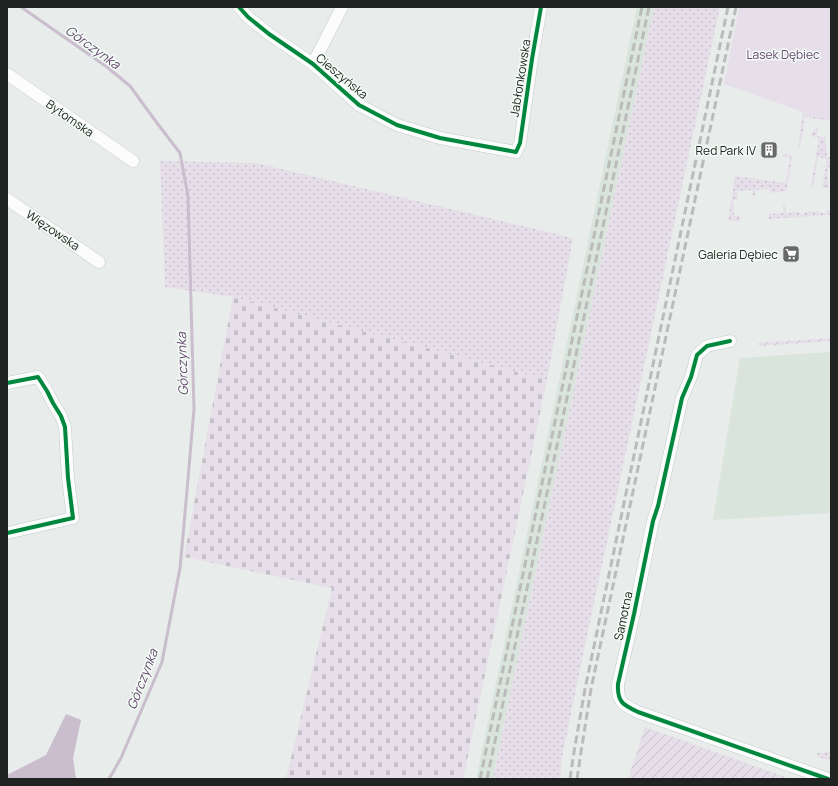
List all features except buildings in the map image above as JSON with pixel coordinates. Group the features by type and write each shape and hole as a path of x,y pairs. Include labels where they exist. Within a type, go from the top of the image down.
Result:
{"street":[{"name":"Cieszyńska","path":"239,7 248,17 269,34 313,64 359,105 397,125 440,138 516,152"},
{"path":"313,64 342,7"},
{"name":"Jabłonkowska","path":"516,152 520,144 541,7"},
{"name":"Bytomska","path":"7,74 133,161"},
{"name":"Więzowska","path":"7,199 99,262"},
{"name":"Samotna","path":"730,341 707,346 697,354 689,383 682,398 658,506 653,521 618,684 618,695 623,704 633,710 828,779"},
{"path":"7,383 38,377 61,416 65,427 68,478 73,518 7,533"}],"shaded area":[{"path":"637,7 654,7 493,779 476,779"},
{"path":"831,352 831,513 713,520 740,358"},
{"path":"66,714 81,720 73,758 76,779 7,779 7,775 46,755"}],"green space":[{"path":"654,7 720,7 579,674 561,762 561,779 493,779 523,632"},
{"name":"Lasek Dębiec","path":"739,7 831,7 831,118 820,118 724,84"},
{"path":"803,112 820,118 831,118 831,121 805,117 800,149 798,149"},
{"path":"818,128 817,136 825,137 825,135 827,157 831,157 831,168 827,169 829,188 822,188 827,159 818,157 813,187 811,187 819,138 811,136 813,131"},
{"path":"783,154 791,155 792,157 786,191 770,193 770,189 755,190 755,198 753,198 752,190 737,191 738,199 733,200 734,216 740,216 740,221 728,221 735,176 786,183 790,157 782,156"},
{"path":"160,161 256,163 573,238 547,380 233,297 165,287"},
{"path":"783,205 785,205 786,213 800,212 801,215 804,214 804,212 819,211 819,213 827,213 827,210 831,210 831,215 769,219 769,214 783,213"},
{"path":"233,297 547,380 463,779 286,779 332,588 184,557"},
{"path":"831,338 831,341 761,346 757,343"},
{"path":"645,727 791,779 628,779"},
{"path":"831,752 831,761 818,757 817,753"}],"waterway":[{"name":"Górczynka","path":"21,7 107,67 130,86 180,153 188,196 194,409 180,568 162,662 121,758 109,779"}],"railway":[{"path":"480,779 642,7"},
{"path":"487,779 649,7"},
{"path":"570,779 585,689 728,7"},
{"path":"577,779 591,689 736,7"}],"cycle path":[{"path":"239,7 248,17 269,34 313,64 359,105 397,125 440,138 516,152 520,143 541,7"},
{"path":"730,341 707,346 697,355 691,377 682,398 658,506 653,521 618,684 619,695 620,699 625,705 638,712 828,779"},
{"path":"7,383 38,377 61,416 65,427 68,478 73,518 7,533"}],"place":[{"name":"Red Park IV","path":"769,150"},
{"name":"Galeria Dębiec","path":"791,254"}]}
